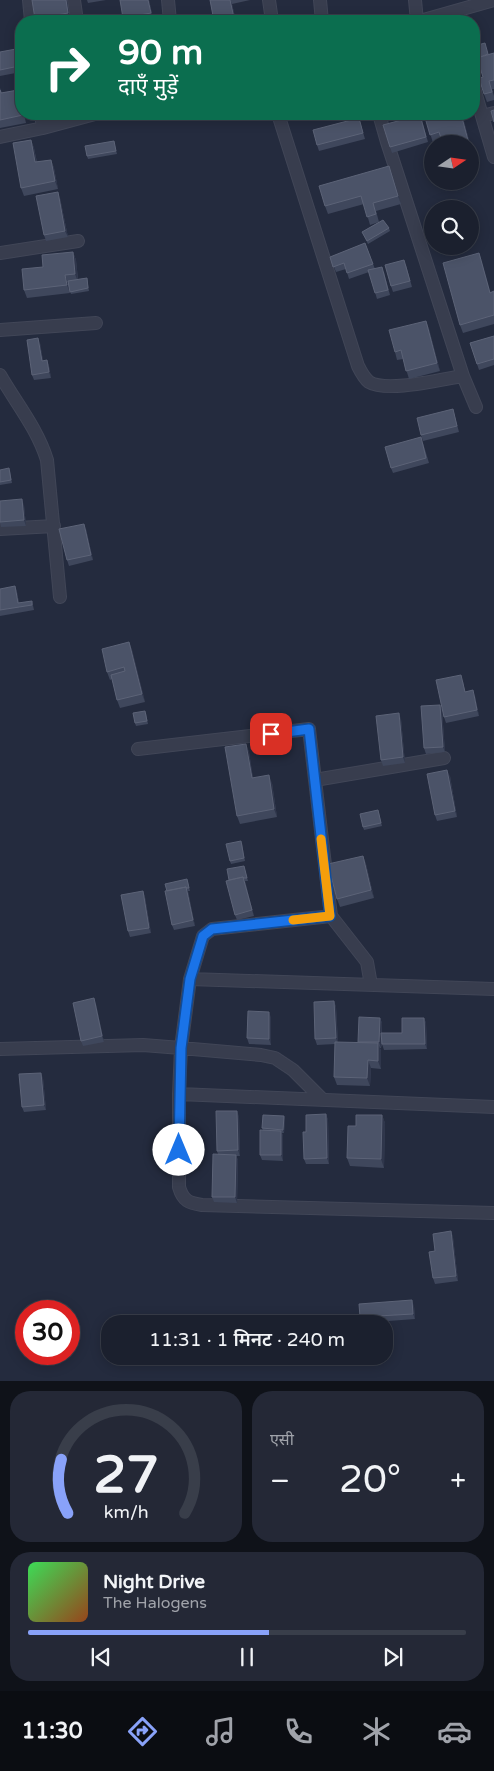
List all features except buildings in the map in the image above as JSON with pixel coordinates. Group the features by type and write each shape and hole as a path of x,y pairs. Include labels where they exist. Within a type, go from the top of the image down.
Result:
{"street":[{"path":"29,0 30,15"},
{"path":"74,0 76,15"},
{"path":"168,0 169,15"},
{"path":"269,0 271,15"},
{"path":"320,0 321,15"},
{"path":"415,0 418,15"},
{"path":"458,15 494,0"},
{"path":"480,100 488,115 494,156"},
{"path":"42,120 43,128"},
{"path":"0,137 43,128 69,120"},
{"path":"280,120 358,366 364,377 369,382 388,387 464,376"},
{"path":"382,120 390,151 476,408"},
{"path":"0,253 78,240"},
{"path":"0,330 96,323"},
{"path":"0,375 42,443 48,460 60,598"},
{"path":"0,529 54,526"},
{"path":"138,749 309,729 330,916 367,962 371,985"},
{"path":"314,780 444,758"},
{"path":"330,916 212,929 203,936 190,979 181,1048 179,1094 179,1187 181,1195 190,1204 202,1205 494,1213"},
{"path":"190,979 494,989"},
{"path":"0,1049 142,1045 261,1055 275,1058 293,1070 322,1099"},
{"path":"179,1094 494,1107"}],"slow traffic":[{"path":"293,920 330,916 321,839"}],"route":[{"path":"179,1150 181,1048 190,979 203,936 212,929 330,916 309,729 271,734"}]}
